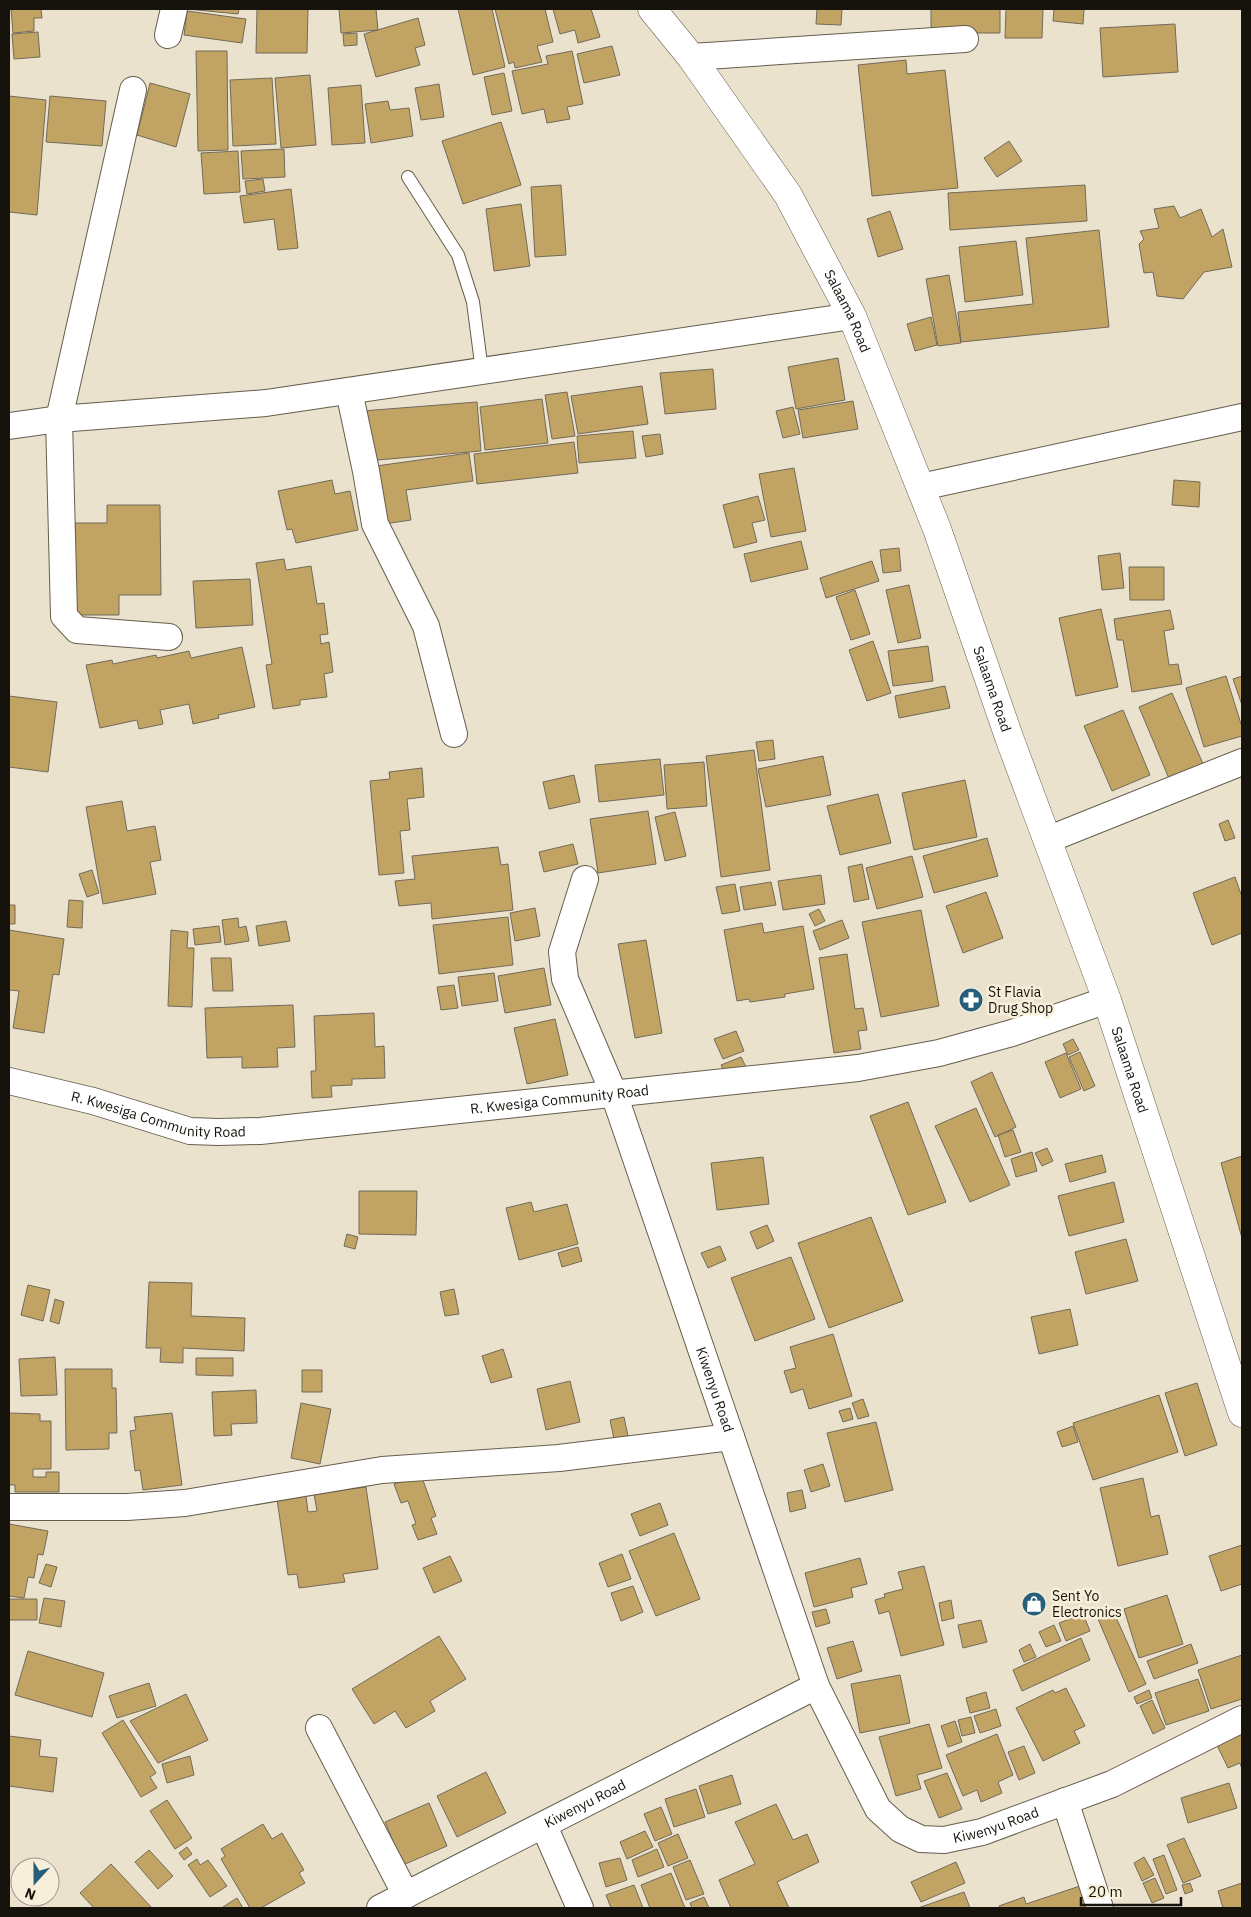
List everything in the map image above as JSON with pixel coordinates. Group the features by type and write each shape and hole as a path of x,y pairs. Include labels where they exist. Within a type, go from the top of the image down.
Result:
{"main road":[{"name":"Salaama Road","path":"652,9 691,58 788,195 852,316 937,529 1047,840 1107,1000 1242,1413"}],"street":[{"path":"168,34 174,9"},
{"path":"691,58 965,39"},
{"path":"133,90 59,420 64,616 77,630 170,637"},
{"path":"9,426 59,420 266,403 852,316"},
{"path":"349,391 375,524 426,626 454,734"},
{"path":"921,487 1242,417"},
{"path":"1047,840 1242,762"},
{"name":"Kiwenyu Road","path":"585,879 562,952 565,979 614,1094 816,1686 878,1809 900,1829 921,1839 944,1840 982,1832 1112,1784 1242,1719"},
{"name":"R. Kwesiga Community Road","path":"9,1081 70,1094 179,1128 201,1132 260,1131 858,1068 939,1053 1012,1033 1107,1000"},
{"path":"9,1507 127,1507 185,1503 382,1470 559,1458 731,1437"},
{"name":"Kiwenyu Road","path":"380,1908 816,1686"},
{"path":"319,1728 406,1895"},
{"path":"1065,1801 1100,1908"},
{"path":"544,1826 580,1908"}],"lane":[{"path":"408,176 458,255 473,302 482,371"}],"building":[{"path":"11,9 41,9 42,18 34,18 34,31 13,33"},
{"path":"187,9 239,9 238,14"},
{"path":"257,9 308,9 307,53 256,53"},
{"path":"339,9 376,9 378,30 341,33"},
{"path":"458,9 492,9 505,67 473,75"},
{"path":"495,9 545,9 553,42 537,46 542,62 515,68 514,62 509,64"},
{"path":"553,9 591,9 600,37 578,43 575,30 560,34"},
{"path":"817,9 842,9 841,25 816,24"},
{"path":"931,9 1000,9 1000,33 931,33"},
{"path":"1006,9 1043,9 1042,38 1005,38"},
{"path":"1054,9 1084,9 1083,24 1053,21"},
{"path":"187,11 246,19 242,43 184,35"},
{"path":"418,18 425,45 415,48 420,65 376,77 364,34"},
{"path":"1175,24 1178,72 1103,77 1100,28"},
{"path":"38,32 40,57 14,59 12,34"},
{"path":"357,33 357,45 344,46 343,34"},
{"path":"612,46 620,75 584,83 577,54"},
{"path":"196,51 227,51 228,150 198,151"},
{"path":"572,51 583,104 567,107 570,119 547,123 544,109 522,114 512,71 548,64 546,56"},
{"path":"906,60 907,74 945,70 958,188 872,196 858,65"},
{"path":"504,73 512,111 492,115 484,77"},
{"path":"310,75 316,145 281,148 275,78"},
{"path":"272,78 276,144 233,146 230,80"},
{"path":"150,83 190,94 176,147 137,135"},
{"path":"439,84 444,117 421,120 415,88"},
{"path":"361,85 365,143 332,145 328,88"},
{"path":"9,96 46,100 37,215 9,212"},
{"path":"50,96 106,101 102,146 46,142"},
{"path":"388,101 390,110 409,108 413,136 371,143 365,104"},
{"path":"501,122 521,185 463,204 442,141"},
{"path":"1009,141 1022,161 997,177 984,158"},
{"path":"284,149 285,177 243,179 241,151"},
{"path":"238,151 240,192 204,194 201,153"},
{"path":"263,179 265,191 247,194 245,181"},
{"path":"561,185 566,255 535,257 531,187"},
{"path":"1085,185 1087,221 950,230 948,193"},
{"path":"291,189 298,248 278,250 274,219 244,223 240,196"},
{"path":"521,204 530,266 494,271 486,209"},
{"path":"1174,206 1180,218 1201,209 1212,237 1223,229 1232,267 1204,272 1183,299 1157,296 1153,272 1144,273 1139,244 1144,239 1140,231 1159,228 1154,209"},
{"path":"890,211 903,249 878,257 867,219"},
{"path":"1099,230 1109,327 961,342 958,312 1033,304 1026,238"},
{"path":"1016,241 1023,295 965,302 959,247"},
{"path":"949,275 961,343 938,346 926,279"},
{"path":"931,317 937,345 915,351 907,324"},
{"path":"838,358 845,400 796,409 788,367"},
{"path":"713,369 716,409 665,414 660,373"},
{"path":"642,386 648,424 578,434 571,396"},
{"path":"567,392 575,436 552,439 545,395"},
{"path":"542,399 548,443 485,450 480,407"},
{"path":"853,401 858,429 803,438 798,410"},
{"path":"477,402 481,451 366,461 362,411"},
{"path":"793,407 800,434 783,438 776,411"},
{"path":"633,431 636,458 579,463 577,436"},
{"path":"660,434 663,454 646,457 642,436"},
{"path":"574,442 578,473 477,484 474,454"},
{"path":"469,453 473,481 406,490 411,520 377,525 369,467"},
{"path":"794,468 806,531 771,537 759,474"},
{"path":"332,480 335,494 350,491 358,530 296,543 292,529 287,530 278,491"},
{"path":"1174,480 1200,482 1199,507 1172,505"},
{"path":"758,496 765,520 752,523 757,542 734,548 723,505"},
{"path":"107,505 160,505 161,595 119,595 119,615 75,615 75,523 107,523"},
{"path":"801,541 808,569 751,582 744,554"},
{"path":"899,548 901,571 883,573 880,550"},
{"path":"1120,553 1124,588 1102,590 1098,556"},
{"path":"284,559 286,570 311,566 317,604 324,603 328,634 320,635 321,644 329,642 333,672 324,674 327,697 300,700 300,705 273,709 266,665 272,664 256,563"},
{"path":"872,561 879,581 826,598 820,578"},
{"path":"1129,567 1164,567 1164,600 1130,600"},
{"path":"250,579 253,625 196,628 193,581"},
{"path":"909,585 921,638 898,643 886,590"},
{"path":"855,590 870,634 851,640 836,597"},
{"path":"1101,609 1118,687 1076,696 1059,618"},
{"path":"1170,610 1174,629 1164,631 1169,665 1178,664 1182,684 1132,692 1123,640 1117,640 1114,619"},
{"path":"873,641 891,693 867,701 849,650"},
{"path":"928,646 933,681 893,686 888,651"},
{"path":"242,647 255,707 218,715 219,718 193,724 189,704 160,710 163,724 139,729 137,720 100,728 86,665 112,660 113,664 156,655 157,658 189,651 191,658"},
{"path":"1226,676 1242,727 1242,736 1204,747 1186,688"},
{"path":"1242,676 1242,705 1233,679"},
{"path":"945,686 950,708 899,718 895,696"},
{"path":"1172,693 1204,766 1170,781 1139,707"},
{"path":"9,696 57,702 48,772 9,767"},
{"path":"1123,710 1150,775 1112,791 1084,726"},
{"path":"773,740 775,759 759,761 756,742"},
{"path":"754,750 770,870 721,877 706,756"},
{"path":"823,756 831,795 766,807 758,769"},
{"path":"660,759 664,795 599,802 595,765"},
{"path":"704,762 707,806 667,809 664,765"},
{"path":"422,768 424,797 407,799 410,830 400,831 404,873 379,875 370,781 390,779 389,772"},
{"path":"574,775 580,802 549,809 543,782"},
{"path":"965,780 977,837 914,850 902,793"},
{"path":"878,794 891,843 840,855 827,806"},
{"path":"122,801 127,831 155,826 161,860 150,862 156,894 103,904 86,807"},
{"path":"648,811 656,864 598,873 590,819"},
{"path":"675,812 686,856 665,861 655,817"},
{"path":"1228,820 1235,838 1225,841 1219,824"},
{"path":"987,838 998,876 934,893 923,856"},
{"path":"573,844 578,864 544,872 539,852"},
{"path":"498,847 501,865 508,864 513,910 432,919 431,903 399,906 395,881 415,879 412,856"},
{"path":"912,856 923,897 877,909 866,868"},
{"path":"862,864 869,899 854,902 848,867"},
{"path":"92,870 99,893 87,897 79,874"},
{"path":"821,875 825,904 783,910 778,881"},
{"path":"1235,877 1242,897 1242,933 1212,945 1193,893"},
{"path":"771,882 776,905 744,910 740,887"},
{"path":"735,884 740,911 722,914 716,887"},
{"path":"986,892 1003,938 963,953 946,906"},
{"path":"69,900 83,901 82,928 67,927"},
{"path":"9,905 15,905 15,924 9,924"},
{"path":"535,908 540,936 515,941 510,913"},
{"path":"819,909 825,921 815,926 809,914"},
{"path":"921,910 939,1006 881,1017 862,922"},
{"path":"508,917 513,965 439,974 433,925"},
{"path":"238,918 239,928 246,926 249,941 225,945 222,920"},
{"path":"842,920 849,938 820,950 813,931"},
{"path":"286,921 290,941 259,946 256,926"},
{"path":"762,923 764,933 803,926 814,989 785,994 785,997 750,1002 749,999 737,1001 724,930"},
{"path":"219,926 221,942 195,945 193,929"},
{"path":"9,930 64,939 59,975 53,974 44,1033 13,1028 19,991 9,990"},
{"path":"171,930 188,932 187,948 194,948 192,1007 168,1006"},
{"path":"646,940 662,1033 635,1038 618,944"},
{"path":"847,954 855,1009 863,1008 867,1030 858,1031 861,1049 834,1053 819,958"},
{"path":"211,958 231,958 233,991 213,991"},
{"path":"544,968 551,1005 505,1013 498,976"},
{"path":"494,973 498,1001 462,1006 458,977"},
{"path":"454,985 458,1008 441,1010 437,987"},
{"path":"293,1005 295,1047 277,1048 278,1067 242,1068 242,1057 207,1058 205,1008"},
{"path":"374,1013 375,1047 384,1046 385,1078 352,1079 352,1085 331,1086 332,1097 312,1098 311,1071 316,1071 314,1016"},
{"path":"555,1019 568,1075 527,1084 514,1028"},
{"path":"736,1031 744,1051 723,1059 714,1039"},
{"path":"1073,1039 1079,1050 1068,1055 1063,1044"},
{"path":"1080,1052 1095,1086 1084,1091 1069,1057"},
{"path":"1066,1053 1081,1089 1060,1098 1045,1062"},
{"path":"741,1057 748,1071 728,1080 721,1065"},
{"path":"992,1072 1016,1127 995,1137 971,1082"},
{"path":"908,1102 946,1202 908,1215 870,1116"},
{"path":"976,1108 1010,1185 970,1202 935,1126"},
{"path":"1013,1130 1021,1152 1005,1157 998,1135"},
{"path":"1047,1148 1053,1161 1042,1166 1035,1153"},
{"path":"1032,1152 1037,1171 1016,1177 1011,1159"},
{"path":"1102,1155 1106,1172 1070,1182 1065,1164"},
{"path":"1242,1156 1242,1238 1221,1163"},
{"path":"763,1157 769,1204 717,1210 711,1163"},
{"path":"1114,1182 1124,1222 1069,1236 1058,1196"},
{"path":"359,1191 417,1191 416,1235 359,1234"},
{"path":"531,1202 534,1212 567,1204 578,1244 519,1260 506,1208"},
{"path":"871,1217 903,1301 829,1328 798,1243"},
{"path":"767,1225 774,1241 757,1249 750,1232"},
{"path":"347,1234 358,1237 355,1249 344,1246"},
{"path":"1126,1239 1138,1281 1086,1294 1075,1252"},
{"path":"720,1246 726,1260 708,1268 701,1253"},
{"path":"578,1247 582,1261 562,1267 558,1253"},
{"path":"791,1257 815,1319 755,1341 731,1278"},
{"path":"149,1282 192,1283 191,1316 245,1318 244,1351 183,1348 183,1363 160,1362 161,1348 146,1348"},
{"path":"28,1285 50,1290 43,1321 21,1315"},
{"path":"454,1289 459,1314 445,1316 440,1292"},
{"path":"55,1299 64,1302 59,1324 50,1321"},
{"path":"1070,1309 1078,1345 1039,1354 1031,1317"},
{"path":"833,1334 852,1396 809,1409 803,1389 791,1393 784,1371 796,1368 790,1347"},
{"path":"503,1349 512,1377 491,1383 482,1356"},
{"path":"55,1357 57,1395 21,1396 19,1359"},
{"path":"196,1358 233,1358 233,1376 196,1375"},
{"path":"65,1369 112,1369 112,1388 116,1388 117,1433 109,1433 109,1449 66,1450"},
{"path":"302,1370 322,1370 322,1392 302,1392"},
{"path":"570,1381 580,1422 546,1430 537,1389"},
{"path":"1197,1383 1217,1445 1185,1456 1165,1393"},
{"path":"256,1390 257,1423 231,1424 232,1435 214,1436 212,1392"},
{"path":"1159,1395 1178,1452 1093,1480 1073,1423"},
{"path":"863,1399 869,1416 858,1419 852,1403"},
{"path":"301,1403 331,1409 320,1464 291,1458"},
{"path":"850,1408 853,1419 843,1422 839,1411"},
{"path":"9,1413 40,1414 40,1421 51,1421 51,1469 33,1469 33,1477 46,1477 46,1472 59,1472 59,1492 15,1492 15,1485 9,1485"},
{"path":"172,1413 182,1485 143,1490 140,1470 135,1471 130,1431 136,1430 134,1417"},
{"path":"624,1417 628,1436 614,1439 610,1420"},
{"path":"876,1422 893,1490 845,1502 827,1433"},
{"path":"1073,1426 1078,1442 1062,1447 1057,1432"},
{"path":"823,1464 830,1486 811,1492 804,1470"},
{"path":"421,1475 436,1516 431,1518 437,1534 418,1540 412,1525 416,1524 408,1501 401,1503 394,1484"},
{"path":"1143,1478 1151,1517 1159,1515 1168,1554 1118,1566 1100,1488"},
{"path":"366,1487 378,1569 343,1574 345,1582 299,1588 297,1574 288,1575 277,1499 306,1496 308,1512 317,1511 314,1494"},
{"path":"802,1490 806,1508 790,1512 787,1493"},
{"path":"660,1503 668,1525 640,1536 631,1514"},
{"path":"9,1524 48,1531 43,1555 38,1554 34,1578 28,1577 24,1598 9,1596"},
{"path":"674,1533 700,1599 656,1616 629,1551"},
{"path":"1242,1545 1242,1584 1221,1591 1209,1556"},
{"path":"622,1554 631,1579 608,1587 599,1563"},
{"path":"450,1556 462,1581 434,1593 423,1568"},
{"path":"860,1558 867,1584 851,1588 853,1597 814,1607 805,1573"},
{"path":"46,1564 57,1567 51,1587 39,1583"},
{"path":"924,1566 944,1645 901,1656 889,1611 879,1614 875,1600 885,1597 884,1594 903,1589 898,1572"},
{"path":"633,1586 643,1612 621,1621 611,1593"},
{"path":"1167,1595 1183,1644 1139,1658 1124,1609"},
{"path":"44,1598 65,1601 61,1627 39,1623"},
{"path":"9,1599 37,1599 37,1620 9,1620"},
{"path":"951,1600 954,1618 942,1621 939,1603"},
{"path":"826,1609 830,1623 816,1627 812,1612"},
{"path":"1114,1613 1146,1684 1129,1692 1098,1619"},
{"path":"1083,1614 1090,1631 1066,1641 1059,1623"},
{"path":"981,1620 987,1642 963,1648 958,1625"},
{"path":"1054,1625 1061,1641 1046,1647 1039,1632"},
{"path":"439,1636 466,1679 430,1701 435,1711 406,1728 395,1711 374,1724 352,1689"},
{"path":"1081,1638 1090,1660 1022,1691 1013,1670"},
{"path":"853,1641 862,1671 837,1679 827,1648"},
{"path":"1030,1644 1036,1657 1024,1662 1019,1650"},
{"path":"1191,1644 1198,1663 1154,1679 1147,1661"},
{"path":"28,1651 104,1673 92,1717 15,1695"},
{"path":"1242,1655 1242,1699 1211,1709 1198,1670"},
{"path":"900,1675 910,1723 860,1733 851,1684"},
{"path":"1198,1679 1209,1711 1166,1725 1155,1693"},
{"path":"149,1683 156,1706 117,1718 109,1696"},
{"path":"1066,1688 1085,1726 1074,1731 1080,1743 1043,1761 1016,1708 1053,1690 1055,1693"},
{"path":"1149,1690 1152,1698 1137,1704 1134,1697"},
{"path":"986,1692 990,1708 970,1713 966,1698"},
{"path":"186,1694 208,1740 158,1763 130,1721"},
{"path":"1152,1700 1165,1728 1153,1734 1140,1706"},
{"path":"996,1709 1001,1726 980,1733 974,1716"},
{"path":"971,1717 975,1733 962,1736 958,1720"},
{"path":"123,1720 156,1773 150,1777 157,1788 141,1797 102,1733"},
{"path":"955,1721 962,1742 948,1747 941,1726"},
{"path":"929,1724 942,1768 917,1775 921,1789 896,1796 879,1737"},
{"path":"1242,1730 1242,1769 1240,1763 1228,1768 1215,1741"},
{"path":"997,1734 1013,1775 998,1782 1002,1793 981,1802 977,1790 963,1796 946,1755"},
{"path":"9,1736 41,1740 39,1756 57,1758 53,1792 9,1786"},
{"path":"1024,1746 1035,1773 1019,1780 1008,1752"},
{"path":"190,1756 194,1775 167,1783 162,1764"},
{"path":"486,1772 506,1813 457,1837 437,1796"},
{"path":"947,1773 962,1809 939,1818 924,1781"},
{"path":"732,1775 741,1804 708,1814 699,1786"},
{"path":"1229,1783 1237,1808 1188,1823 1181,1798"},
{"path":"696,1789 705,1817 674,1827 665,1799"},
{"path":"167,1800 192,1838 175,1849 150,1811"},
{"path":"429,1803 447,1846 403,1865 385,1822"},
{"path":"776,1804 793,1840 807,1834 819,1862 777,1882 789,1908 731,1908 719,1880 755,1864 735,1822"},
{"path":"661,1807 672,1834 655,1841 644,1814"},
{"path":"263,1824 272,1839 282,1833 304,1870 299,1873 305,1883 261,1908 250,1908 221,1859 225,1856 221,1849"},
{"path":"645,1831 653,1847 627,1859 620,1842"},
{"path":"678,1834 688,1858 668,1866 658,1843"},
{"path":"1184,1838 1201,1876 1183,1883 1167,1845"},
{"path":"187,1847 192,1854 184,1860 179,1853"},
{"path":"657,1849 664,1867 638,1877 632,1860"},
{"path":"149,1850 173,1876 158,1889 135,1862"},
{"path":"1164,1855 1177,1890 1166,1894 1153,1859"},
{"path":"1144,1857 1154,1875 1142,1881 1134,1863"},
{"path":"620,1858 627,1880 606,1887 599,1863"},
{"path":"197,1859 200,1865 208,1860 227,1886 210,1897 188,1865"},
{"path":"690,1860 704,1894 686,1900 673,1867"},
{"path":"956,1862 965,1883 921,1902 911,1882"},
{"path":"111,1864 152,1908 94,1908 80,1893"},
{"path":"671,1873 685,1908 650,1908 641,1885"},
{"path":"1155,1878 1164,1898 1152,1903 1143,1883"},
{"path":"1190,1883 1193,1891 1185,1894 1182,1885"},
{"path":"1242,1883 1242,1908 1223,1908 1218,1891"},
{"path":"634,1885 643,1908 611,1908 606,1895"},
{"path":"1080,1886 1088,1908 1000,1908 999,1906 1024,1897 1026,1904"},
{"path":"964,1892 970,1908 918,1908"},
{"path":"704,1897 709,1908 692,1908 690,1903"},
{"path":"237,1898 243,1908 223,1907"}],"place":[{"name":"St Flavia Drug Shop","path":"971,1000"},
{"name":"Sent Yo Electronics","path":"1034,1604"}]}
